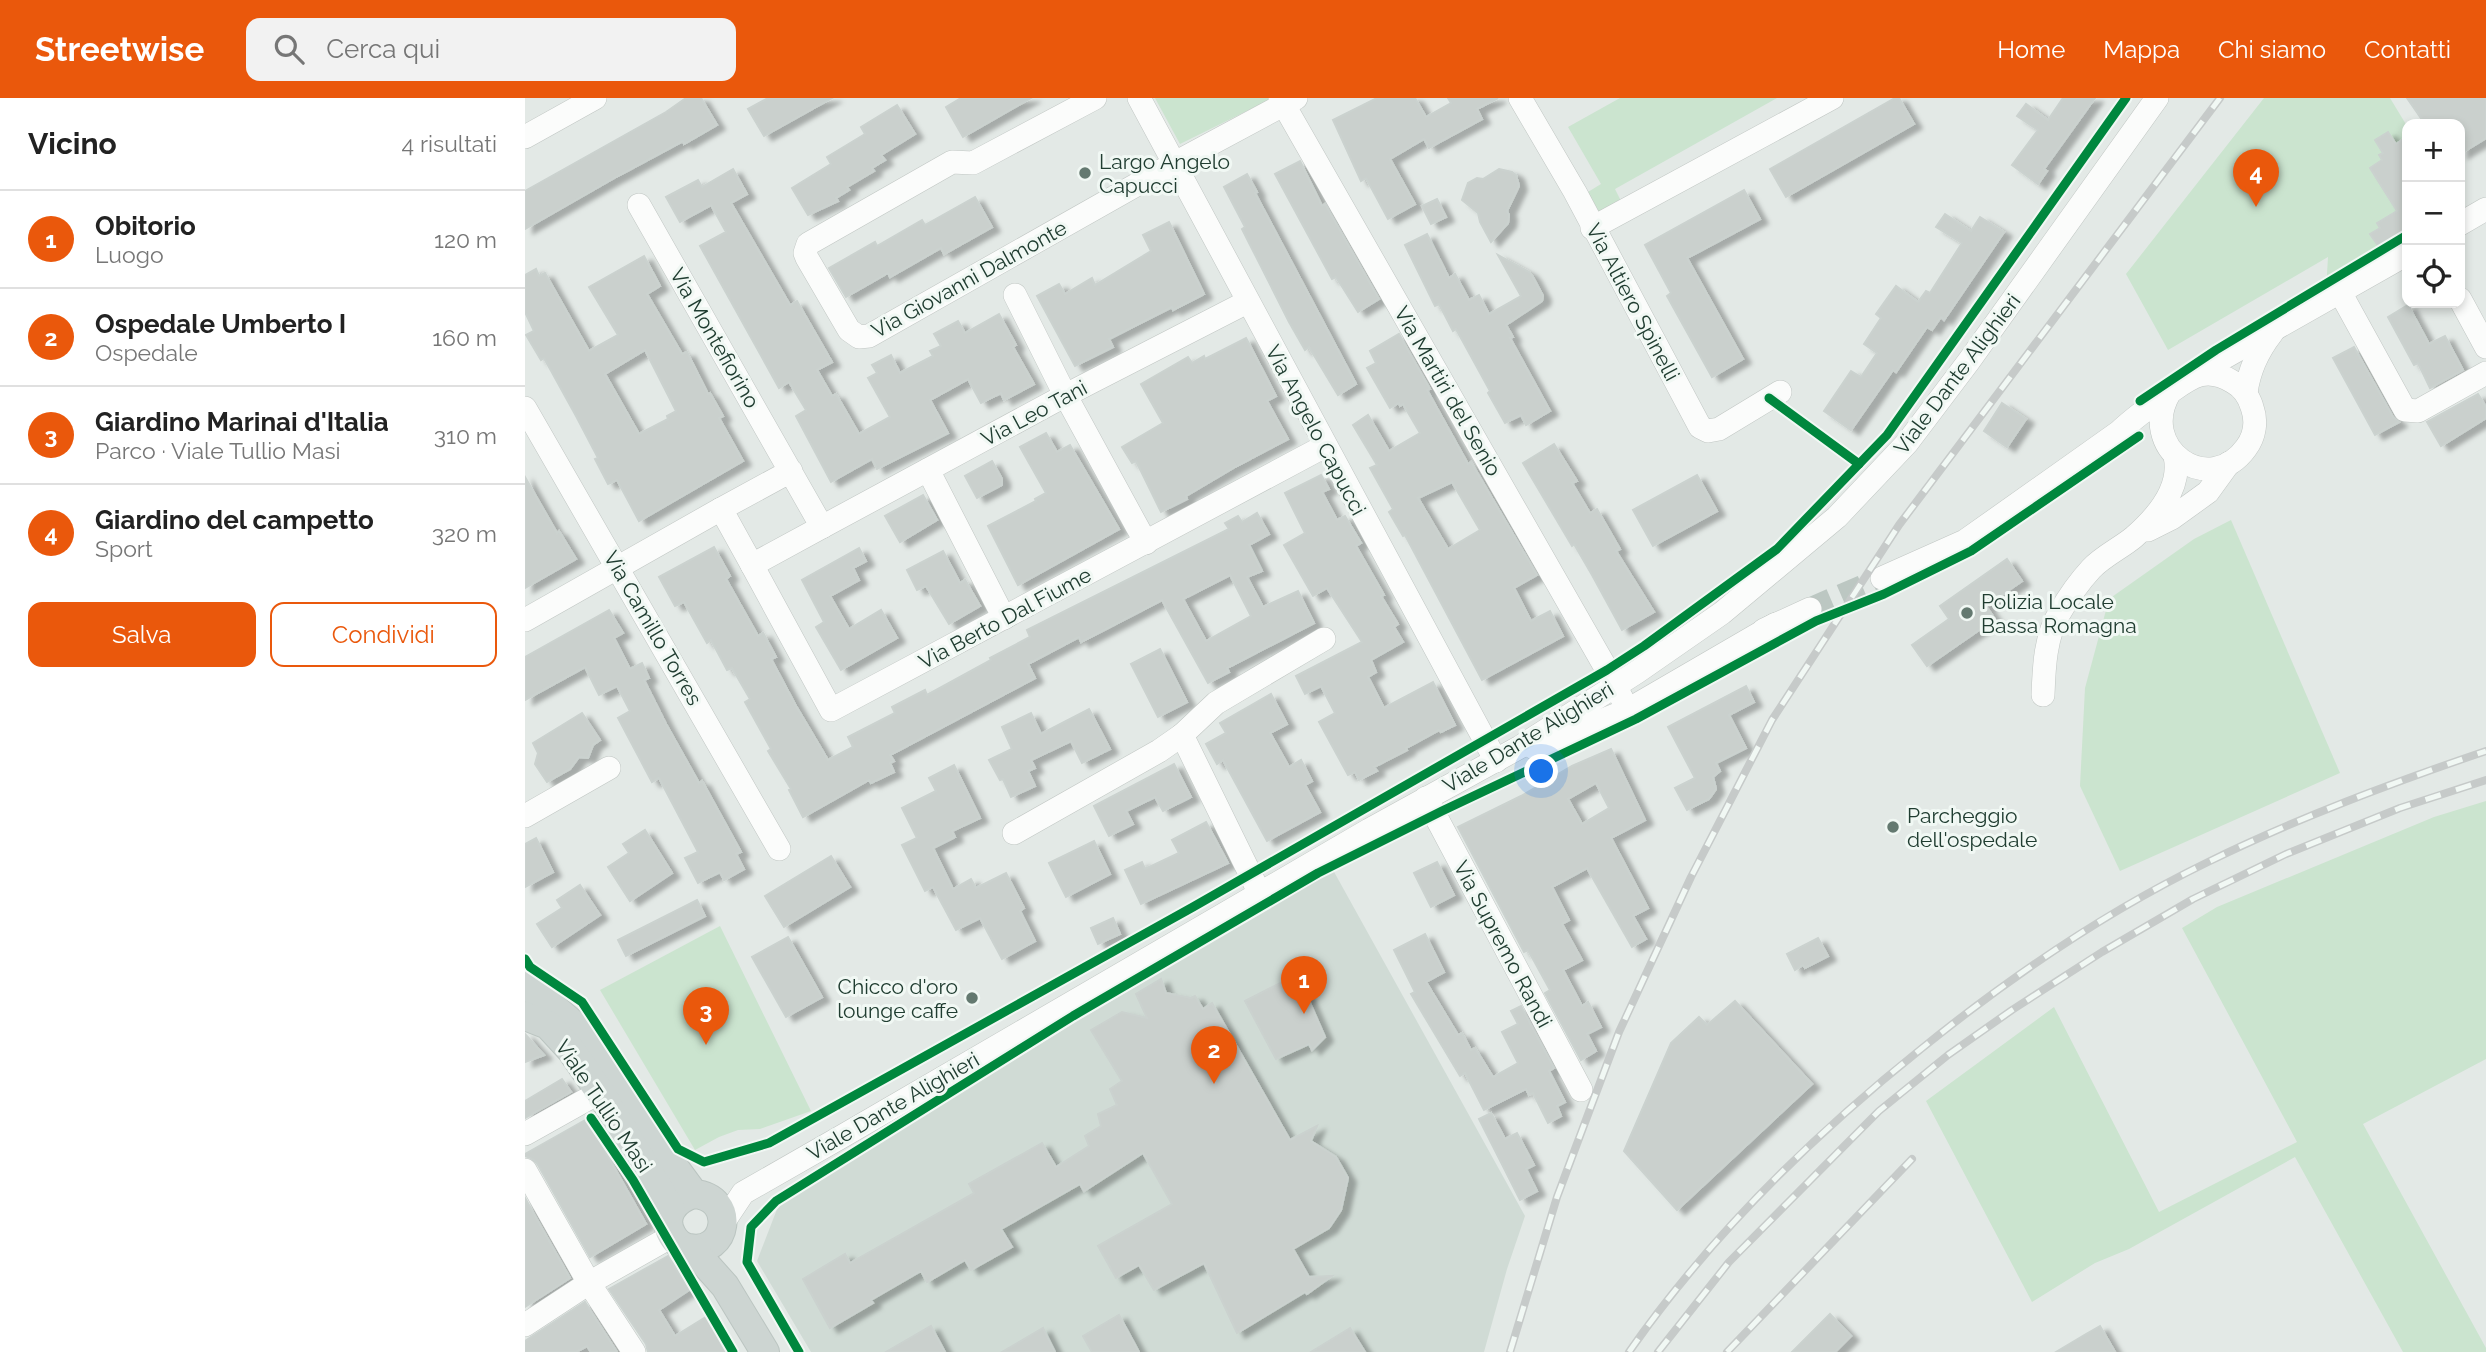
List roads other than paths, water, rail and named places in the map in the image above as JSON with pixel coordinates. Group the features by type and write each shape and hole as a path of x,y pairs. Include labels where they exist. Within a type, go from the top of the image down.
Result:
{"main road":[{"name":"Viale Tullio Masi","path":"525,982 525,994"},
{"name":"Viale Tullio Masi","path":"525,982 581,1031 641,1122 725,1286 765,1352"},
{"name":"Viale Tullio Masi","path":"525,1016 548,1025 571,1050 688,1217"},
{"name":"Viale Tullio Masi","path":"688,1217 720,1208 725,1286"},
{"path":"688,1217 708,1246 721,1229"}],"street":[{"path":"525,137 595,98"},
{"name":"Via Giovanni Dalmonte","path":"1095,98 973,163 953,162 812,241 806,248 807,258 853,335 869,336 1287,100"},
{"name":"Via Angelo Capucci","path":"1139,98 1496,761"},
{"name":"Via Altiero Spinelli","path":"1520,98 1575,192 1700,426 1708,431 1719,429 1780,392"},
{"path":"1593,228 1832,98"},
{"name":"Viale Dante Alighieri","path":"525,1325 688,1217 743,1192 1426,798 1520,747 1722,613 1837,517 1907,443 2157,98"},
{"name":"Via Martiri del Senio","path":"1287,100 1628,710"},
{"name":"Via Montefiorino","path":"639,205 822,527"},
{"path":"2465,221 2486,209"},
{"path":"1882,578 1965,541 2119,432 2189,378 2402,257"},
{"path":"2340,292 2402,407 2409,411 2418,411 2486,373"},
{"path":"1015,295 1146,543"},
{"name":"Via Leo Tani","path":"752,565 1066,395 1247,302"},
{"path":"2465,308 2486,346"},
{"path":"2246,393 2248,377 2259,350 2277,327"},
{"path":"2135,536 2172,518 2208,492 2229,463 2249,444 2254,432 2252,405 2237,384 2214,374 2189,378"},
{"path":"2170,392 2161,410 2161,430 2175,456 2184,463 2207,469 2229,463"},
{"name":"Via Camillo Torres","path":"525,408 532,439 617,566 779,849"},
{"path":"2119,432 2161,430"},
{"name":"Via Berto Dal Fiume","path":"752,565 831,710 1325,446"},
{"path":"2043,695 2045,657 2058,614 2092,568 2135,536 2161,508 2173,490 2178,470 2175,456"},
{"path":"928,470 1004,618"},
{"path":"525,620 617,566 791,471"},
{"path":"721,509 752,565"},
{"path":"1640,669 1655,675 1667,675 1810,609"},
{"path":"1520,747 1534,748 1553,742 1628,710 1776,624"},
{"path":"1014,833 1159,751 1182,735 1216,703 1324,639"},
{"path":"1640,669 1651,698"},
{"path":"1182,735 1260,894"},
{"path":"525,816 609,768"},
{"name":"Via Supremo Randi","path":"1426,798 1581,1090"},
{"path":"525,1135 600,1092"},
{"path":"525,1170 589,1283 634,1352"},
{"name":"Viale Dante Alighieri","path":"721,1229 743,1192"}],"tunnel":[{"path":"1810,609 1882,578"}],"railway":[{"path":"1510,1352 1557,1197 1619,1032 1691,877 1772,720 1899,525 2220,98"},
{"path":"1629,1352 1693,1268 1764,1190 1802,1153 1840,1117 1921,1049 2024,971 2132,902 2242,846 2345,802 2486,751"},
{"path":"1658,1352 1729,1262 1879,1111 1948,1055 2012,1010 2102,952 2193,899 2286,854 2400,808 2486,780"},
{"path":"1727,1352 1912,1159"}],"place":[{"name":"Largo Angelo Capucci","path":"1085,173"},
{"name":"Giardino del campetto","path":"2256,207"},
{"name":"Polizia Locale Bassa Romagna","path":"1967,613"},
{"name":"Parcheggio dell'ospedale","path":"1893,827"},
{"name":"Chicco d'oro lounge caffe","path":"972,998"},
{"name":"Obitorio","path":"1304,1014"},
{"name":"Giardino Marinai d'Italia","path":"706,1045"},
{"name":"Ospedale Umberto I","path":"1214,1084"}]}
